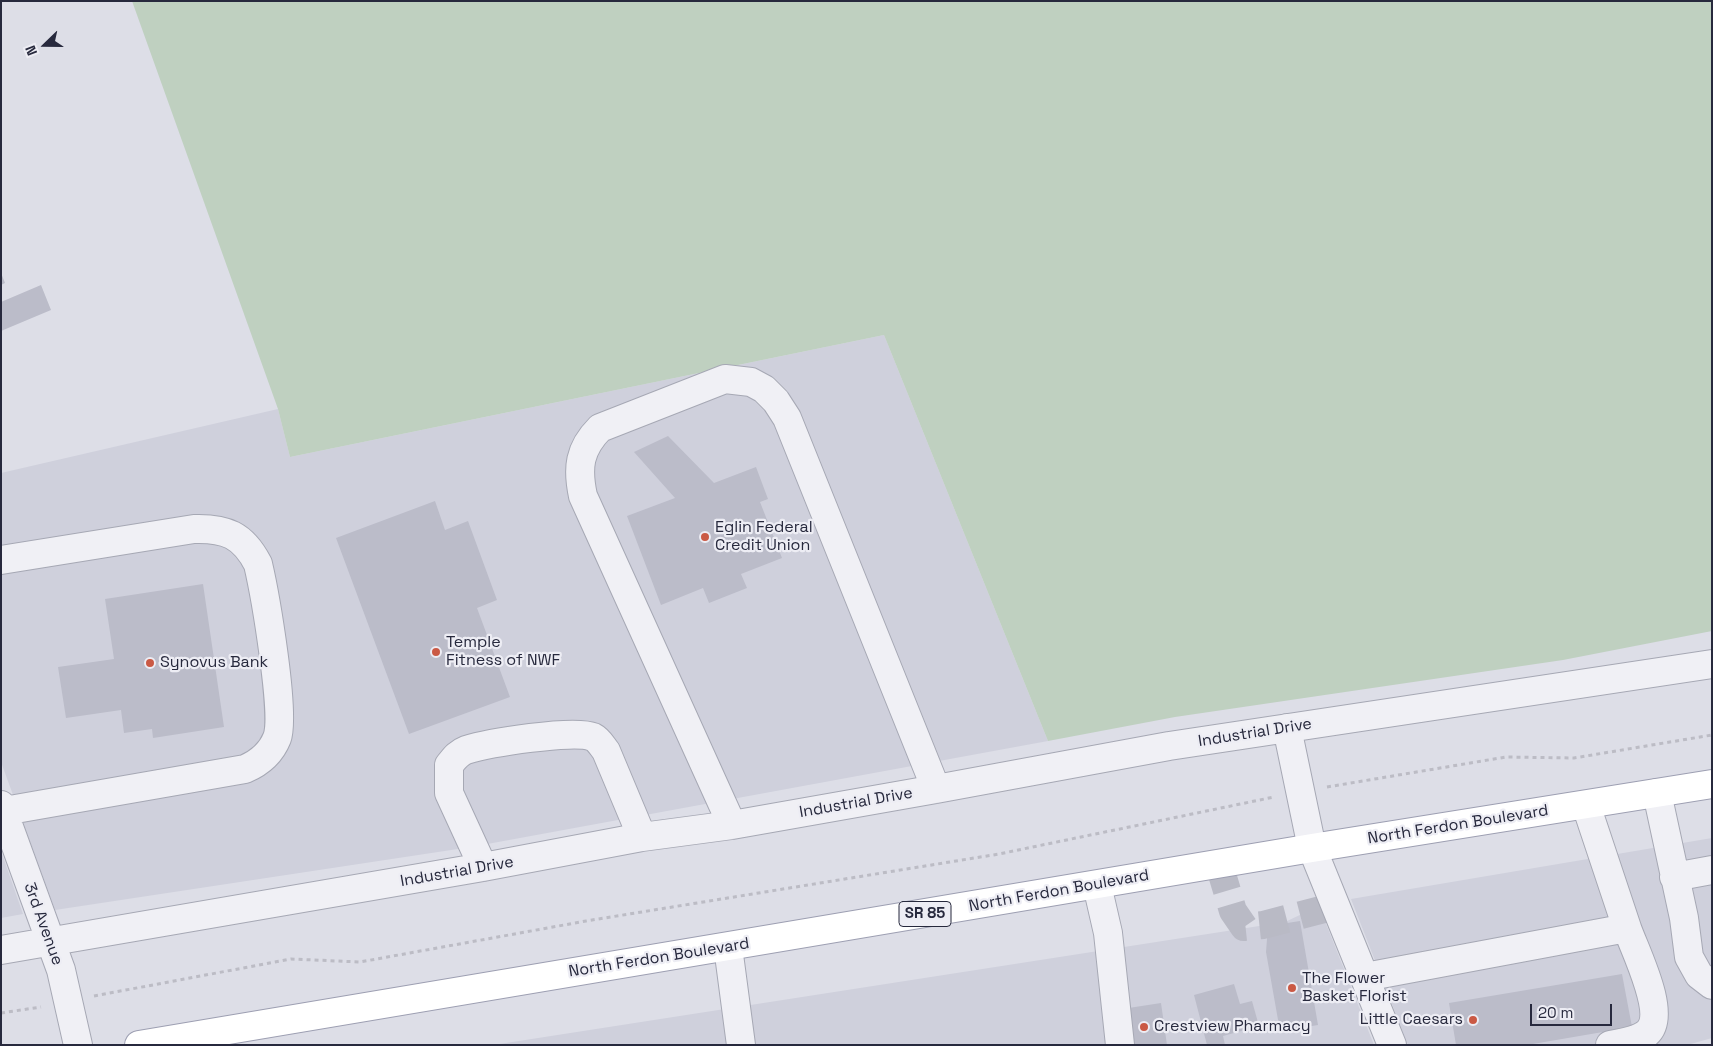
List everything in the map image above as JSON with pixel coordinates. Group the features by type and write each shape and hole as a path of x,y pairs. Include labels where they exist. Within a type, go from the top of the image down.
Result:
{"main road":[{"name":"North Ferdon Boulevard","path":"139,1045 1312,848 1712,784"}],"street":[{"path":"732,825 583,496 580,482 580,459 588,439 600,428 725,379 752,382 764,389 776,401 787,418 936,789"},
{"path":"1,560 194,529 214,528 228,532 251,550 258,564 280,712 277,738 271,748 256,765 245,769 2,808"},
{"name":"Industrial Drive","path":"1,950 483,867 642,837 732,825 1169,746 1712,664"},
{"path":"1287,728 1312,848 1392,1045"},
{"path":"483,867 449,794 449,765 457,755 466,750 523,739 580,735 592,737 600,742 606,751 642,837"},
{"path":"1657,793 1684,918 1689,957 1699,975 1712,985"},
{"path":"1586,805 1627,928 1655,1004 1654,1020 1648,1032 1639,1038 1610,1045"},
{"name":"3rd Avenue","path":"2,808 60,970 78,1045"},
{"path":"1674,877 1712,870"},
{"path":"1097,885 1108,933 1120,1045"},
{"path":"1365,976 1627,928"},
{"path":"728,947 741,1045"}],"path":[{"path":"1,1014 68,1002 143,985 291,959 360,962 586,920 1000,854 1300,792 1506,757 1574,758 1712,735"}],"shaded area":[{"path":"884,335 1048,741 471,847 55,910 1,762 1,473 278,409 290,457"},
{"path":"1712,838 1712,1038 1687,1045 1408,1045 1351,899"},
{"path":"1,851 23,914 1,918"},
{"path":"1319,906 1374,1045 493,1045 1285,922"}],"green space":[{"path":"132,1 1712,1 1712,631 1563,660 1175,717 1048,741 884,335 290,457 278,409"}],"building":[{"path":"1,273 5,283 1,285"},
{"path":"41,285 51,310 1,331 1,302"},
{"name":"Eglin Federal Credit Union","path":"668,436 714,483 756,467 768,499 760,502 782,558 741,574 747,588 709,603 703,588 661,605 627,516 675,498 634,452"},
{"name":"Temple Fitness of NWF","path":"435,501 445,530 468,521 497,600 477,608 510,697 409,734 336,538"},
{"name":"Synovus Bank","path":"203,584 224,727 153,738 152,729 124,733 121,710 66,718 58,667 114,659 105,599"},
{"name":"The Flower Basket Florist","path":"1300,921 1318,1025 1280,1031 1266,952 1268,926"},
{"path":"1622,974 1632,1027 1527,1045 1456,1045 1449,1003"},
{"path":"1234,984 1240,1004 1252,1001 1259,1026 1223,1036 1225,1045 1207,1045 1194,995"},
{"name":"Crestview Pharmacy","path":"1161,1003 1167,1045 1127,1045 1122,1009"}],"tunnel":[{"path":"1219,864 1233,911 1244,927 1263,925 1336,906"}],"place":[{"name":"Eglin Federal Credit Union","path":"705,537"},
{"name":"Temple Fitness of NWF","path":"436,652"},
{"name":"Synovus Bank","path":"150,663"},
{"name":"The Flower Basket Florist","path":"1292,988"},
{"name":"Little Caesars","path":"1473,1020"},
{"name":"Crestview Pharmacy","path":"1144,1027"}]}
